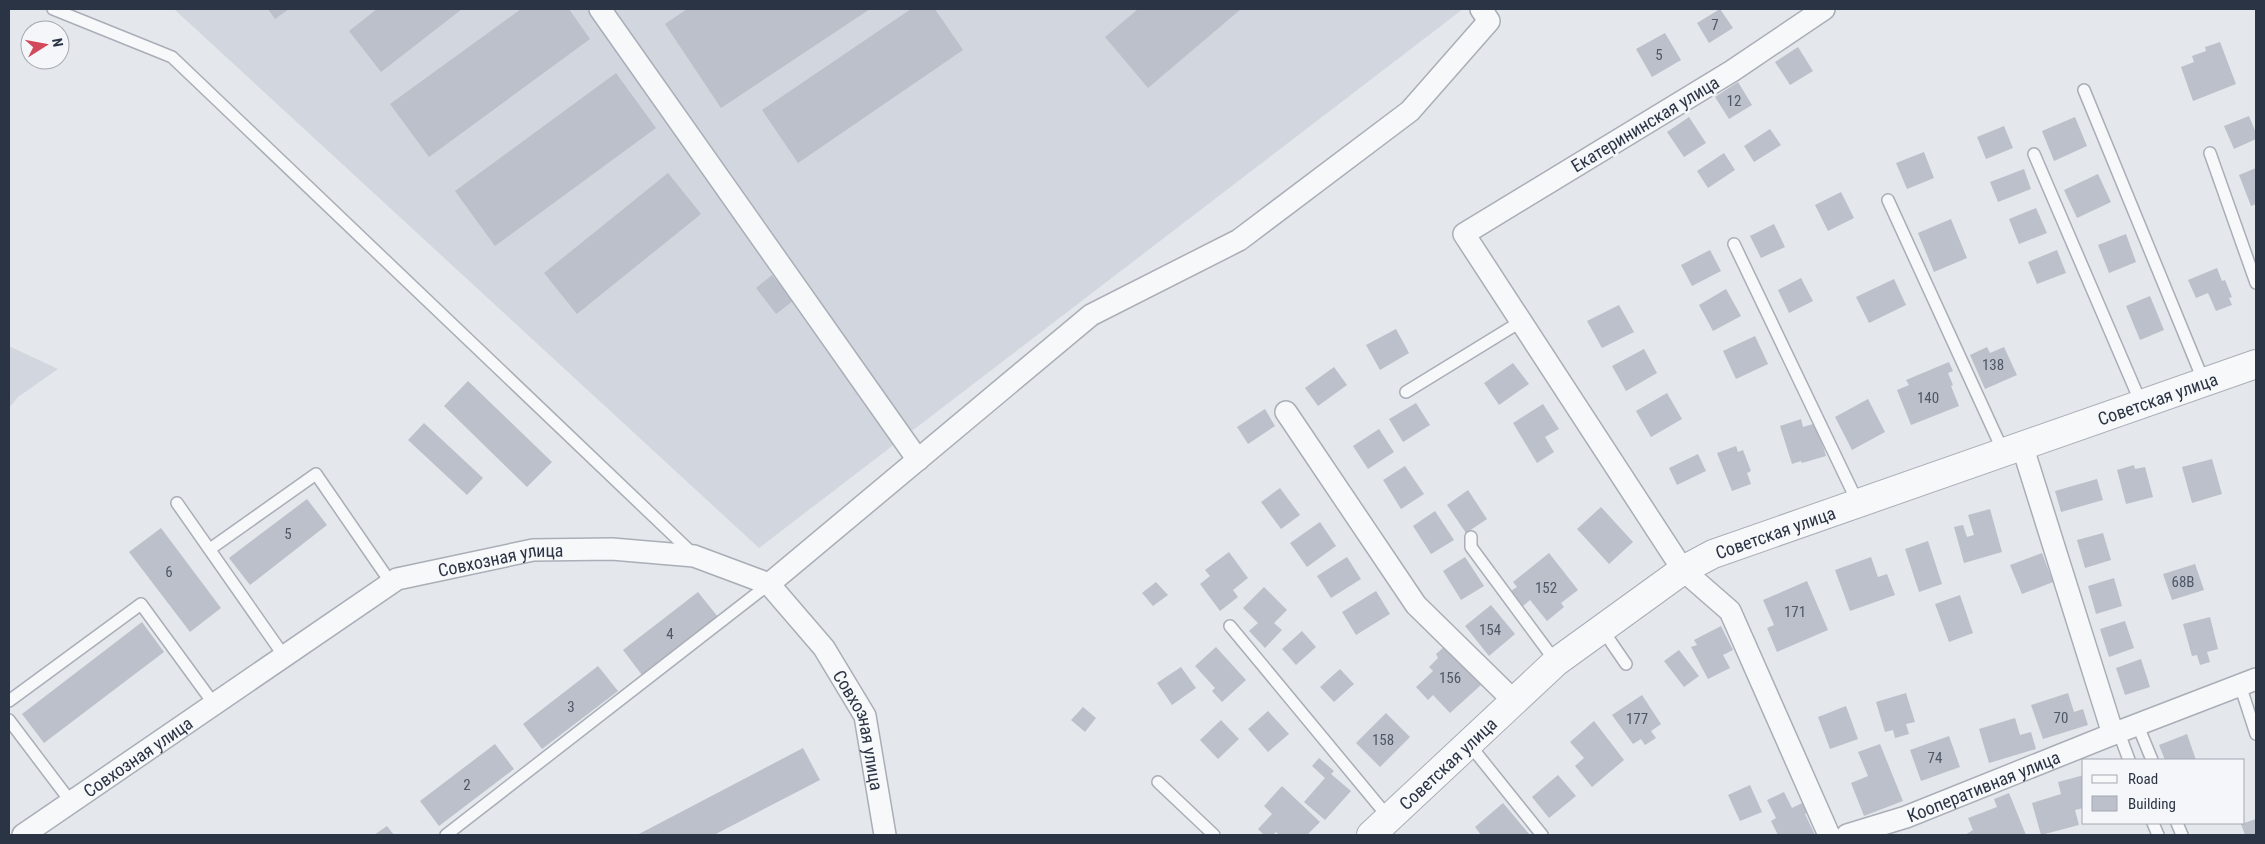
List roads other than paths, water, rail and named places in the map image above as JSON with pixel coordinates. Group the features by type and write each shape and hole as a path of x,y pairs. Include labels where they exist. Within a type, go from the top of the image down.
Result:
{"street":[{"path":"600,9 918,460"},
{"name":"Екатерининская улица","path":"1520,322 1464,234 1732,72 1824,9"},
{"path":"769,584 1091,315 1239,240 1410,111 1490,13"},
{"path":"1520,322 1683,570 1730,611 1829,835"},
{"name":"Советская улица","path":"1380,827 1556,662 1683,570 1713,554 2256,364"},
{"path":"1286,412 1416,605 1514,701"},
{"path":"2012,448 2123,731"},
{"name":"Совхозная улица","path":"23,835 397,579 533,550 612,549 694,556 769,584 824,648 865,716 885,835"},
{"name":"Кооперативная улица","path":"1848,835 1906,817 2248,682"}],"lane":[{"path":"53,9 172,57 694,556"},
{"path":"2084,90 2204,382"},
{"path":"2210,153 2256,283"},
{"path":"2034,154 2141,403"},
{"path":"1888,200 2012,448"},
{"path":"1734,244 1858,503"},
{"path":"1406,392 1520,322"},
{"path":"210,550 316,474 391,583"},
{"path":"177,502 284,656"},
{"path":"1471,537 1471,547 1556,662"},
{"path":"446,835 769,584"},
{"path":"9,701 141,604 214,704"},
{"path":"1230,626 1380,827"},
{"path":"1602,629 1626,664"},
{"path":"2248,682 2256,734"},
{"path":"9,720 71,802"},
{"path":"2123,731 2129,759"},
{"path":"2123,731 2151,759"},
{"path":"1469,744 1542,835"},
{"path":"1158,782 1214,835"}]}
